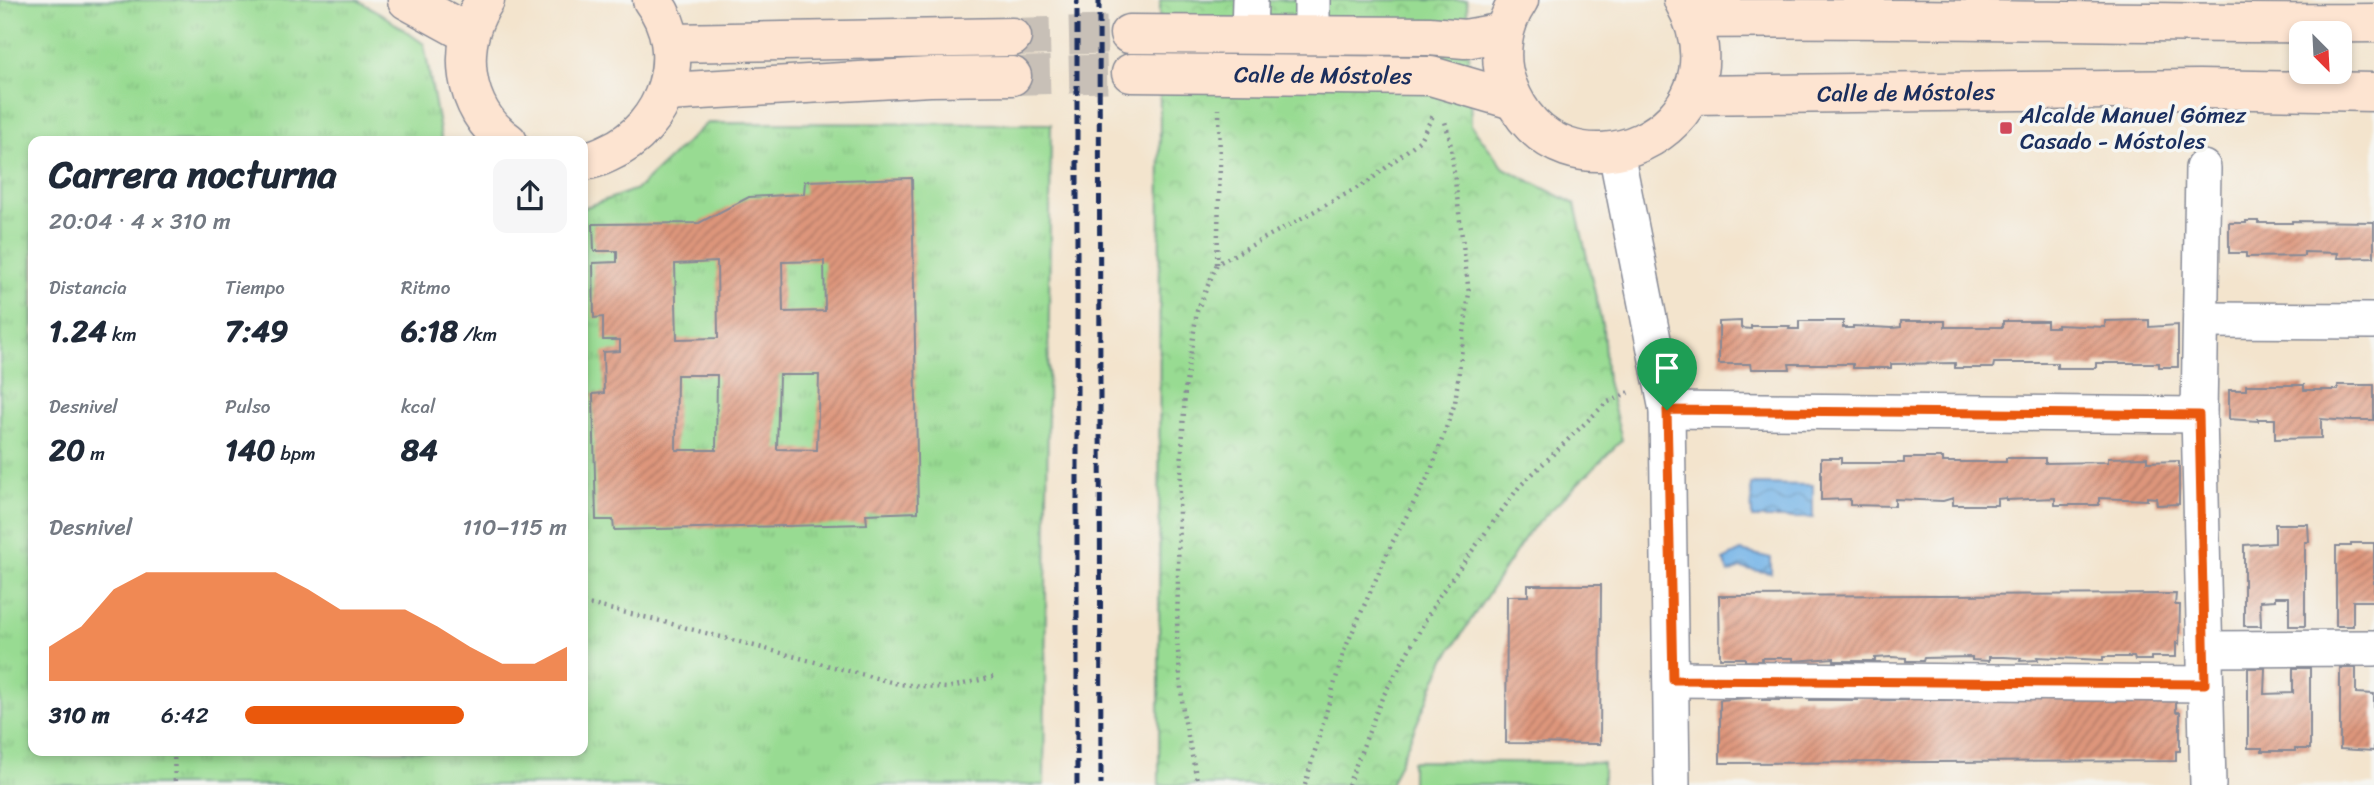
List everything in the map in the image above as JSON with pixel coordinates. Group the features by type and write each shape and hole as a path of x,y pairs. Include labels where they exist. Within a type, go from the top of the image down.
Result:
{"main road":[{"path":"407,0 469,34"},
{"path":"485,0 469,34 466,69 475,103 500,136"},
{"path":"588,160 624,146 650,123 667,92 672,68 671,43 659,10 652,0"},
{"path":"1512,16 1502,55 1505,78 1513,100 1531,125 1556,143 1586,152 1616,152 1647,141 1673,122 1691,95 1699,70 1700,44 1688,9 1801,18 2195,24 2374,23"},
{"name":"Calle de Móstoles","path":"1129,34 1250,18 1312,18 1465,39 1512,16"},
{"path":"671,43 1012,37"},
{"name":"Calle de Móstoles","path":"1131,73 1431,76 1513,100"},
{"path":"667,92 930,77 1012,76"},
{"name":"Calle de Móstoles","path":"1691,95 2199,89 2374,92"}],"street":[{"path":"1616,152 1664,393 1673,680 1672,785"},
{"path":"2203,168 2199,415 2208,785"},
{"path":"2202,320 2374,321"},
{"path":"1664,393 2199,415"},
{"path":"2206,649 2374,648"},
{"path":"1673,680 2205,684"}],"path":[{"path":"1198,785 1184,712 1177,640 1179,509 1185,390 1197,311 1217,264 1220,165 1217,73"},
{"path":"1217,264 1368,182 1419,141 1439,103"},
{"path":"1305,785 1344,651 1392,543 1430,473 1455,403 1469,293 1450,140"},
{"path":"1348,785 1382,698 1438,596 1519,488 1606,403 1664,393"},
{"path":"588,605 653,619 898,684 947,688 997,676"},
{"path":"174,756 175,785"}],"green space":[{"path":"0,0 357,0 424,44 441,136 28,136 28,756 588,756 588,206 637,189 707,123 1051,124 1044,785 0,785"},
{"path":"1160,0 1467,0 1471,125 1504,168 1575,204 1603,329 1607,381 1622,440 1528,533 1444,661 1390,785 1159,785"},
{"path":"1412,761 1603,763 1603,785 1412,785"}],"water":[{"path":"1751,484 1813,485 1813,518 1752,518"},
{"path":"1741,551 1771,558 1771,573 1740,568 1729,573 1723,560"}],"building":[{"path":"912,178 918,512 866,514 867,524 614,530 613,520 596,520 593,394 604,393 603,352 620,351 620,340 603,340 603,317 594,318 593,263 617,262 617,251 594,251 593,224 699,223 749,197 804,194 805,181","holes":["824,261 825,311 783,312 782,262","717,262 718,338 677,339 675,264","677,375 717,375 716,450 676,450","779,375 819,375 817,450 777,449"]},
{"path":"2374,222 2374,257 2337,258 2338,253 2304,252 2304,256 2246,257 2246,253 2229,253 2229,223"},
{"path":"2149,320 2149,327 2178,325 2178,367 2159,367 2159,363 2096,363 2096,368 2057,368 2057,363 1994,363 1993,368 1955,368 1955,363 1891,364 1891,368 1853,368 1853,364 1789,364 1790,369 1751,369 1750,364 1719,364 1719,322 1741,321 1741,328 1751,329 1751,326 1790,326 1789,329 1799,329 1799,321 1843,321 1843,328 1892,328 1901,327 1901,321 1945,321 1945,327 2003,327 2003,321 2047,321 2047,327 2105,327 2105,321"},
{"path":"2246,385 2304,385 2304,390 2338,390 2338,385 2374,385 2374,420 2321,419 2321,438 2275,439 2275,419 2229,419 2229,390 2246,390"},
{"path":"2147,457 2147,462 2179,461 2179,504 2157,505 2156,498 2147,497 2147,500 2099,498 2099,505 2055,505 2055,498 1997,499 1997,505 1953,505 1953,498 1943,501 1895,499 1895,506 1850,505 1850,499 1821,500 1821,458 1841,458 1841,463 1904,463 1904,458 1943,458 1943,462 2006,462 2006,458 2045,458 2045,463 2108,462 2108,458"},
{"path":"2275,524 2308,524 2309,542 2305,542 2305,626 2289,626 2289,597 2275,597 2275,600 2260,601 2261,626 2244,626 2244,545 2275,543"},
{"path":"2351,543 2374,543 2374,601 2353,601 2353,626 2336,626 2336,546 2351,546"},
{"path":"1528,585 1601,585 1600,744 1506,743 1507,596 1528,596"},
{"path":"2176,594 2175,605 2180,605 2176,657 2135,660 2134,657 2103,657 2103,660 2037,657 2038,660 2020,661 2021,658 2004,657 1989,657 1989,661 1972,660 1972,657 1924,658 1923,661 1906,661 1906,658 1891,657 1875,658 1875,661 1834,661 1834,658 1793,661 1793,658 1762,658 1762,661 1745,661 1745,658 1720,658 1719,596"},
{"path":"2248,668 2265,668 2264,694 2293,693 2293,668 2310,668 2310,749 2262,751 2262,748 2248,748"},
{"path":"2340,668 2356,668 2356,693 2374,694 2374,751 2340,749"},
{"path":"1907,696 1924,697 1924,700 1973,700 1972,696 2176,699 2176,712 2180,712 2180,751 2176,751 2176,761 1720,763 1720,700 1762,697 1762,700 1793,700 1793,697 1810,697 1810,700 1858,700 1858,697 1875,697 1875,700 1907,700"}],"tunnel":[{"path":"1012,37 1129,34"},
{"path":"1012,76 1131,73"}],"railway":[{"path":"1077,0 1077,785"},
{"path":"1099,0 1101,785"}],"place":[{"name":"Alcalde Manuel Gómez Casado - Móstoles","path":"2006,128"}],"route":[{"path":"1667,410 2199,415 2205,684 1673,680 1667,410"}]}
